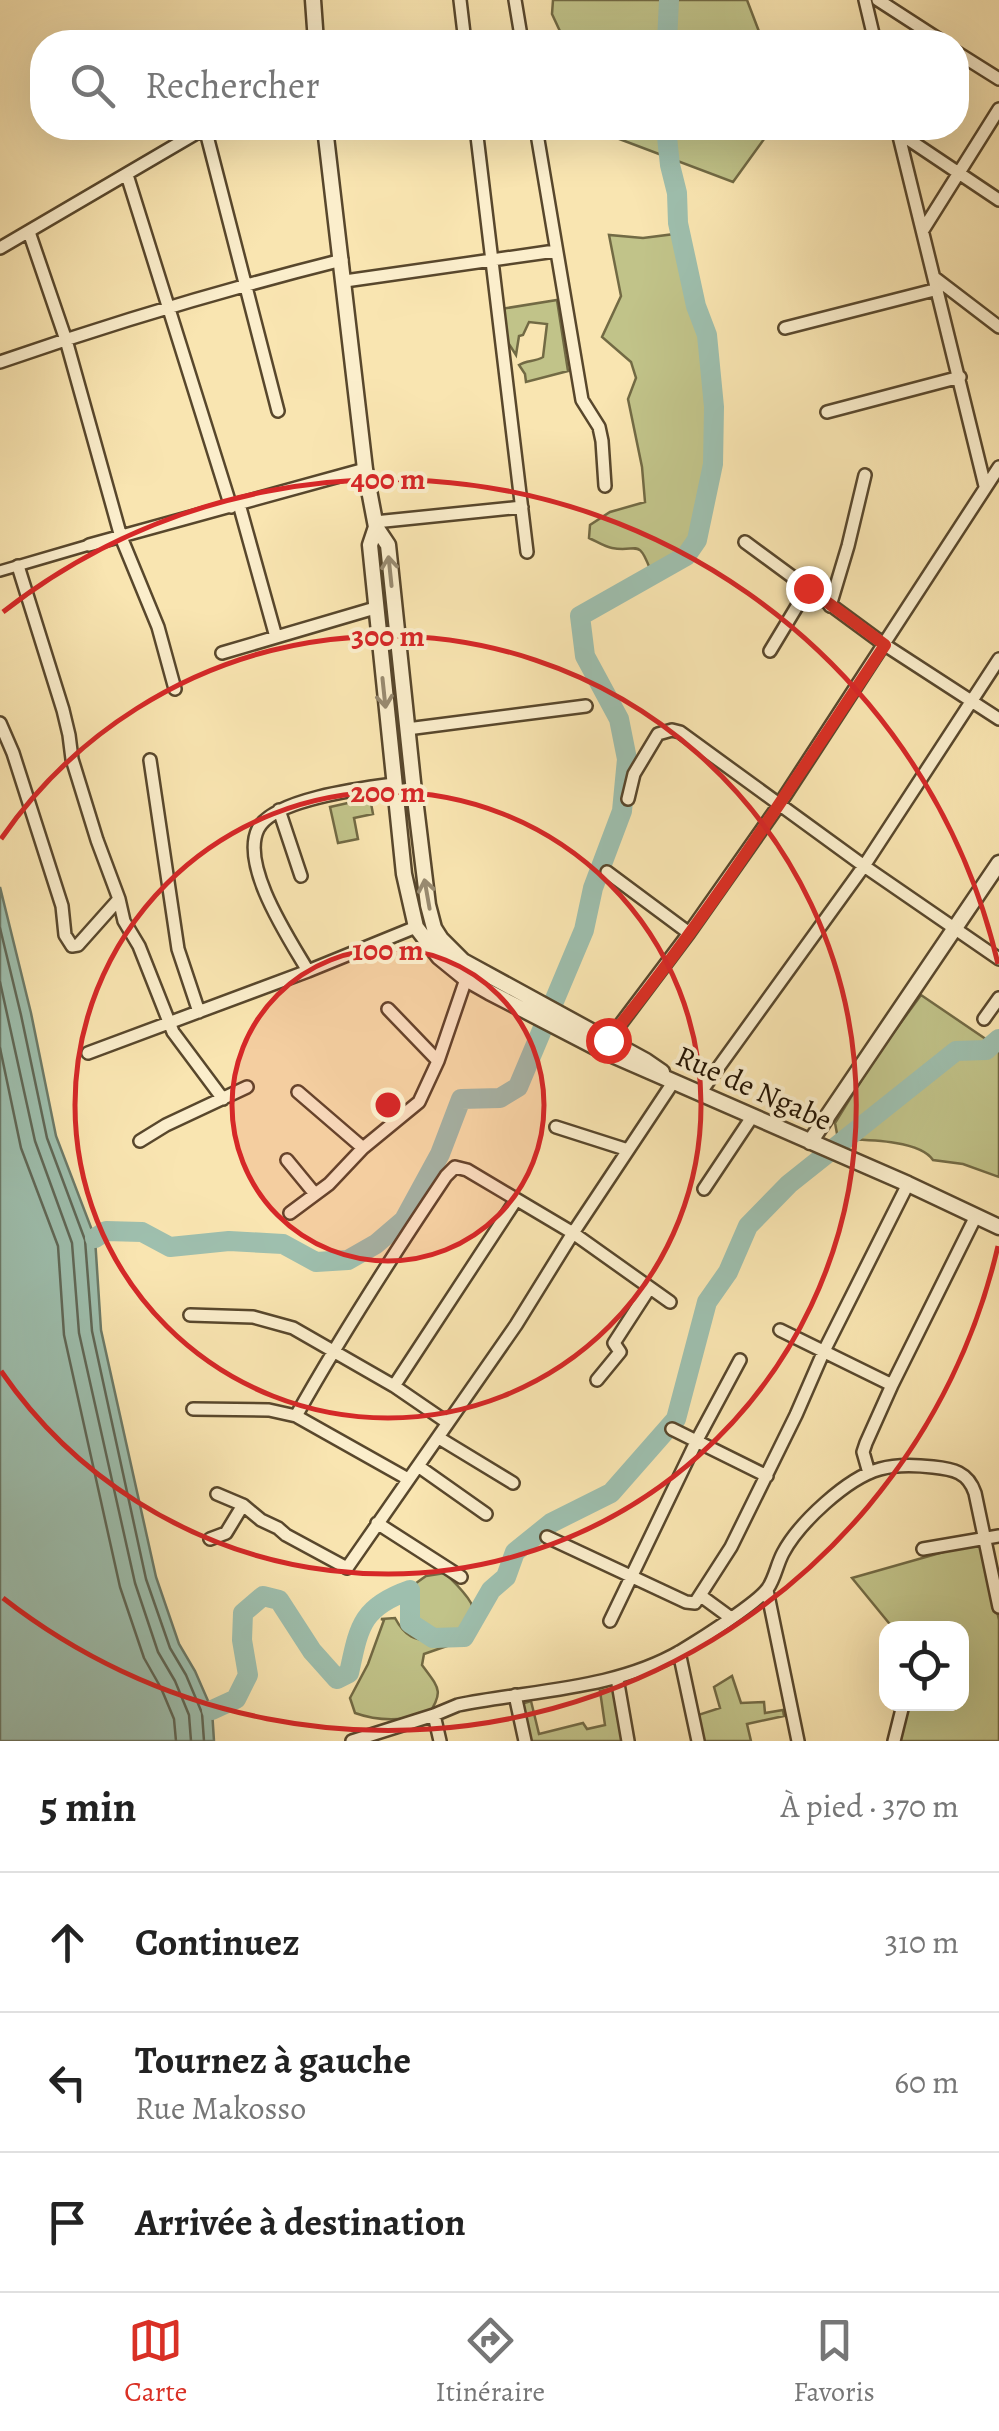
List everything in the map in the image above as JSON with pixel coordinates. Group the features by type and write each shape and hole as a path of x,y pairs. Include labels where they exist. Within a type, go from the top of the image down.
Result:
{"street":[{"path":"313,0 315,30"},
{"path":"460,0 464,30"},
{"path":"516,0 520,30"},
{"path":"866,0 873,30"},
{"path":"878,0 924,30"},
{"path":"969,60 999,80"},
{"path":"923,230 999,110"},
{"path":"0,248 185,140"},
{"path":"208,140 278,411"},
{"path":"327,140 365,470 376,524 388,545 423,872 434,928 462,960 537,1010"},
{"path":"478,140 528,552"},
{"path":"538,140 582,400 599,428 605,486"},
{"path":"900,140 985,486"},
{"path":"912,140 999,200"},
{"path":"127,175 276,637"},
{"path":"29,232 66,340 121,537 158,627 174,689"},
{"path":"344,281 555,251"},
{"path":"0,362 167,307 342,260"},
{"path":"936,284 999,327"},
{"path":"785,328 936,284"},
{"path":"827,412 960,377"},
{"path":"604,1045 779,804 999,468"},
{"path":"0,571 365,470"},
{"path":"830,606 865,475"},
{"path":"376,524 522,507"},
{"path":"376,524 370,546 376,608 404,874 416,927 440,957 466,978 537,1010"},
{"path":"745,542 885,645 999,719"},
{"path":"18,566 63,710 72,759 96,840 120,900 124,921 178,1040 223,1098"},
{"path":"770,651 808,588"},
{"path":"222,653 376,608"},
{"path":"700,1093 864,866 999,659"},
{"path":"407,729 586,706"},
{"path":"0,724 14,753 62,906 67,942 78,945 120,900"},
{"path":"628,799 634,774 658,734 672,730 689,738 864,866 999,958"},
{"path":"150,760 178,949 199,1012"},
{"path":"308,971 264,891 259,876 258,828 279,810 352,789 394,784"},
{"path":"279,810 302,876"},
{"path":"815,1144 999,863"},
{"path":"607,872 689,933"},
{"path":"88,1053 416,927"},
{"path":"290,1212 329,1184 364,1148 419,1102 438,1061 466,978"},
{"path":"984,1019 999,998"},
{"path":"388,1009 438,1061"},
{"name":"Rue de Ngabe","path":"537,1010 641,1069 999,1227"},
{"path":"217,1494 243,1505 286,1536 347,1568 516,1326 670,1079"},
{"path":"140,1141 166,1124 247,1087"},
{"path":"298,1092 364,1148"},
{"path":"704,1189 752,1118"},
{"path":"556,1128 628,1150"},
{"path":"287,1160 315,1194"},
{"path":"296,1416 399,1246 455,1167 468,1170 573,1233 670,1302"},
{"path":"547,1537 691,1604 696,1602 731,1547 908,1184"},
{"path":"394,1386 516,1200"},
{"path":"869,1473 862,1452 976,1216"},
{"path":"597,1380 620,1352 614,1342 649,1290"},
{"path":"190,1315 253,1317 293,1328 394,1386 448,1423"},
{"path":"780,1330 892,1386"},
{"path":"610,1621 740,1360"},
{"path":"193,1408 269,1410 296,1416 408,1479"},
{"path":"672,1429 767,1476"},
{"path":"439,1438 513,1484"},
{"path":"418,1466 486,1514"},
{"path":"361,1740 458,1705 617,1678 679,1652 767,1590 783,1552 808,1518 828,1500 881,1468 918,1466 967,1476 975,1493 999,1608"},
{"path":"210,1539 226,1533 243,1505"},
{"path":"377,1524 461,1577"},
{"path":"923,1549 999,1536"},
{"path":"767,1590 798,1741"},
{"path":"701,1596 731,1618"},
{"path":"679,1652 698,1741"},
{"path":"617,1678 628,1741"},
{"path":"515,1694 525,1741"},
{"path":"894,1741 902,1711"},
{"path":"434,1716 440,1741"}],"green space":[{"path":"553,0 747,0 758,30 559,30 552,14"},
{"path":"622,140 763,140 733,182"},
{"path":"675,234 706,365 710,443 689,544 661,566 650,569 636,548 609,547 589,538 590,525 610,512 645,502 628,399 636,378 631,362 602,337 621,296 609,235 643,238"},
{"path":"557,300 568,371 526,382 519,365 543,357 547,324 529,322 519,336 516,355 507,341 501,309"},
{"path":"370,798 373,814 354,818 358,839 338,843 330,807"},
{"path":"921,995 996,1046 999,1044 999,1177 963,1164 933,1160 903,1144 838,1139 835,1123 875,1058"},
{"path":"982,1541 999,1620 999,1741 900,1741 905,1711 969,1711 969,1621 887,1621 852,1578"},
{"path":"445,1573 469,1599 474,1615 464,1631 443,1635 431,1633 416,1618 412,1586 426,1576"},
{"path":"395,1618 413,1637 450,1645 424,1654 422,1665 437,1689 436,1700 428,1715 418,1717 382,1719 355,1713 350,1698 368,1664 384,1620 381,1619"},
{"path":"732,1676 741,1703 764,1702 765,1713 783,1710 784,1716 747,1724 751,1741 703,1741 698,1715 720,1708 714,1687"},
{"path":"615,1688 628,1741 531,1741 521,1704 531,1701 539,1734 583,1723 587,1729 605,1725 600,1691"}],"water":[{"path":"0,887 56,1136 95,1238 101,1330 156,1577 179,1644 212,1710 214,1741 0,1741"}],"waterway":[{"path":"668,30 669,0"},
{"path":"95,1238 106,1231 142,1232 170,1247 229,1241 283,1244 316,1262 348,1260 376,1244 404,1220 440,1154 461,1099 500,1098 518,1087 584,930 593,888 622,811 627,759 619,719 585,656 580,616 686,556 697,540 713,464 714,407 707,335 696,306 678,223 667,140"},
{"path":"212,1710 236,1699 248,1675 242,1640 243,1613 263,1596 279,1600 312,1651 337,1679 349,1673 360,1631 372,1612 410,1590 410,1623 433,1638 464,1637 491,1590 506,1577 515,1552 551,1523 611,1493 676,1419 707,1302 728,1272 748,1226 789,1184 956,1051 986,1050 999,1039"}],"route":[{"path":"608,1040 689,933 885,645 808,588"}]}
